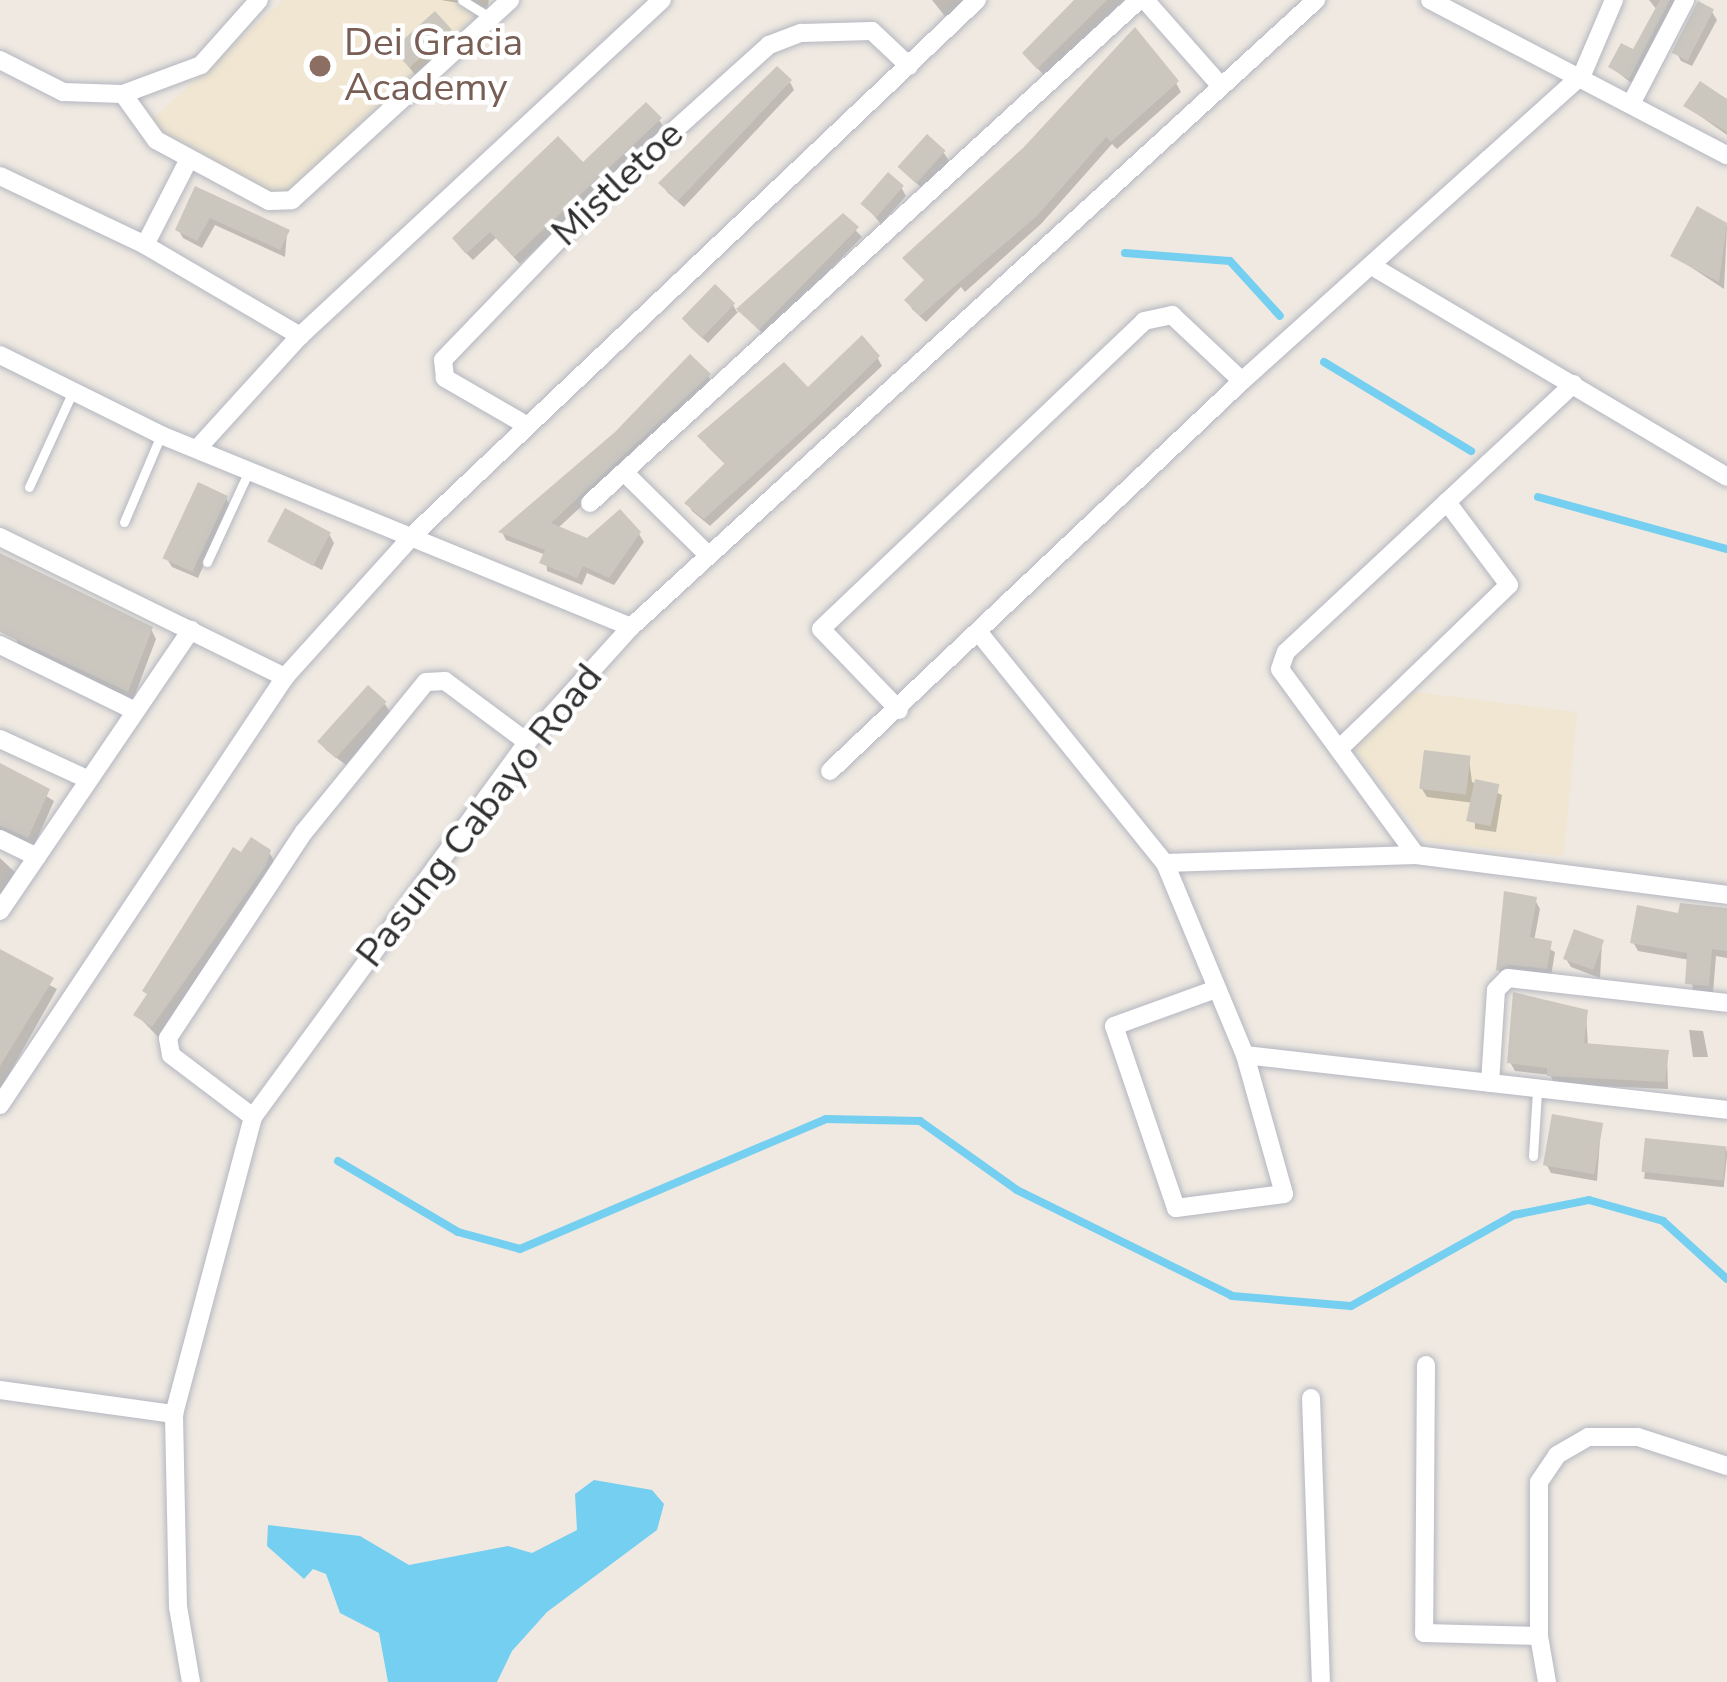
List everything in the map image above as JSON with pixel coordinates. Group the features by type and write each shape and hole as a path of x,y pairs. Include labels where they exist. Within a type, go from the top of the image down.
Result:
{"street":[{"path":"0,60 63,92 123,94 200,65 259,0"},
{"path":"123,94 143,131 269,201 292,200 510,0"},
{"path":"196,449 300,336 662,0"},
{"path":"0,1105 285,677 414,534 977,0"},
{"path":"590,503 627,476 1142,0 1220,85"},
{"name":"Pasung Cabayo Road","path":"191,1682 178,1606 174,1414 253,1117 527,742 631,627 1316,0"},
{"path":"1430,0 1727,154"},
{"path":"830,771 980,634 1242,381 1582,75 1614,0"},
{"path":"1632,102 1685,0"},
{"name":"Mistletoe","path":"526,425 445,378 443,359 598,200 769,45 801,33 872,31 909,66"},
{"path":"145,244 189,159"},
{"path":"0,176 145,244 300,336"},
{"path":"1372,266 1727,477"},
{"path":"899,710 821,629 1144,321 1172,315 1242,381"},
{"path":"0,355 161,435 414,534 631,627"},
{"path":"1416,855 1280,669 1286,652 1573,384"},
{"path":"627,476 707,554"},
{"path":"1339,749 1509,585 1448,502"},
{"path":"0,537 285,677"},
{"path":"0,911 190,630"},
{"path":"980,634 1165,863 1245,1055 1284,1194 1176,1208 1114,1026 1216,989"},
{"path":"0,645 133,710"},
{"path":"253,1117 171,1055 168,1038 304,832 426,682 445,681 527,742"},
{"path":"0,740 86,779"},
{"path":"0,839 38,857"},
{"path":"1165,863 1416,855 1727,895"},
{"path":"1490,1083 1496,990 1508,977 1727,1003"},
{"path":"1245,1055 1727,1110"},
{"path":"1426,1365 1424,1633 1539,1636"},
{"path":"0,1390 174,1414"},
{"path":"1311,1399 1321,1682"},
{"path":"1547,1682 1539,1636 1539,1482 1557,1455 1588,1437 1638,1437 1727,1466"}],"lane":[{"path":"461,0 491,18"},
{"path":"29,487 73,394"},
{"path":"124,522 161,435"},
{"path":"207,562 248,472"},
{"path":"1533,1156 1537,1089"}],"shaded area":[{"name":"Dei Gracia Academy","path":"283,0 493,0 283,208 146,125"},
{"path":"1414,692 1577,712 1564,856 1428,842 1353,748"}],"water":[{"path":"594,1480 652,1490 664,1504 657,1530 547,1612 512,1651 497,1682 388,1682 379,1633 340,1613 326,1574 313,1569 304,1579 267,1546 268,1525 360,1536 409,1565 508,1546 532,1553 577,1530 575,1494"}],"building":[{"path":"1074,0 1107,0 1037,69 1022,53"},
{"path":"1660,0 1670,0 1629,79 1608,67 1621,43 1633,49"},
{"path":"1698,1 1714,9 1688,61 1672,53"},
{"path":"435,11 452,30 409,68 393,49"},
{"path":"1135,27 1179,81 1111,142 1106,137 1037,216 920,316 904,300 924,280 902,258 1023,148"},
{"path":"777,66 792,80 678,201 658,183"},
{"path":"1700,81 1727,99 1727,132 1683,106"},
{"path":"646,102 662,118 514,257 490,232 466,254 452,238 558,136 583,162"},
{"path":"927,134 946,151 916,183 898,167"},
{"path":"888,172 904,186 876,217 860,204"},
{"path":"195,186 290,230 280,250 210,218 197,241 175,230"},
{"path":"1697,206 1727,223 1719,282 1670,256"},
{"path":"843,213 859,227 759,330 736,309"},
{"path":"715,284 735,303 702,338 682,319"},
{"path":"862,335 880,356 819,416 704,519 684,503 725,463 697,436 784,362 808,387"},
{"path":"690,354 711,374 551,523 587,538 620,509 641,532 609,578 583,566 577,578 539,563 545,550 498,532 615,432"},
{"path":"198,482 228,496 192,572 163,558"},
{"path":"285,508 331,532 313,566 267,542"},
{"path":"0,553 153,627 128,692 0,632"},
{"path":"368,685 387,702 336,758 317,741"},
{"path":"1424,750 1471,756 1466,794 1419,789"},
{"path":"0,763 50,789 28,838 0,826"},
{"path":"1475,779 1499,784 1491,826 1466,821"},
{"path":"251,837 271,850 266,866 152,1027 133,1015 147,994 142,991 233,847 241,852"},
{"path":"1504,891 1537,897 1530,937 1552,941 1547,969 1509,965 1496,971"},
{"path":"1680,903 1727,908 1727,951 1712,949 1709,986 1685,984 1687,953 1630,943 1637,905 1678,913"},
{"path":"1574,929 1604,940 1593,970 1563,959"},
{"path":"0,949 54,978 0,1066"},
{"path":"1513,992 1588,1010 1584,1043 1669,1050 1665,1082 1547,1076 1547,1068 1507,1063"},
{"path":"1552,1114 1603,1123 1594,1174 1543,1165"},
{"path":"1645,1138 1727,1147 1723,1180 1641,1172"}],"waterway":[{"path":"1125,253 1230,261 1280,316"},
{"path":"1324,362 1471,451"},
{"path":"1538,497 1727,549"},
{"path":"338,1161 458,1232 520,1249 826,1119 920,1121 1017,1190 1232,1296 1351,1306 1514,1215 1589,1200 1663,1221 1727,1279"}],"place":[{"name":"Dei Gracia Academy","path":"320,66"}]}
